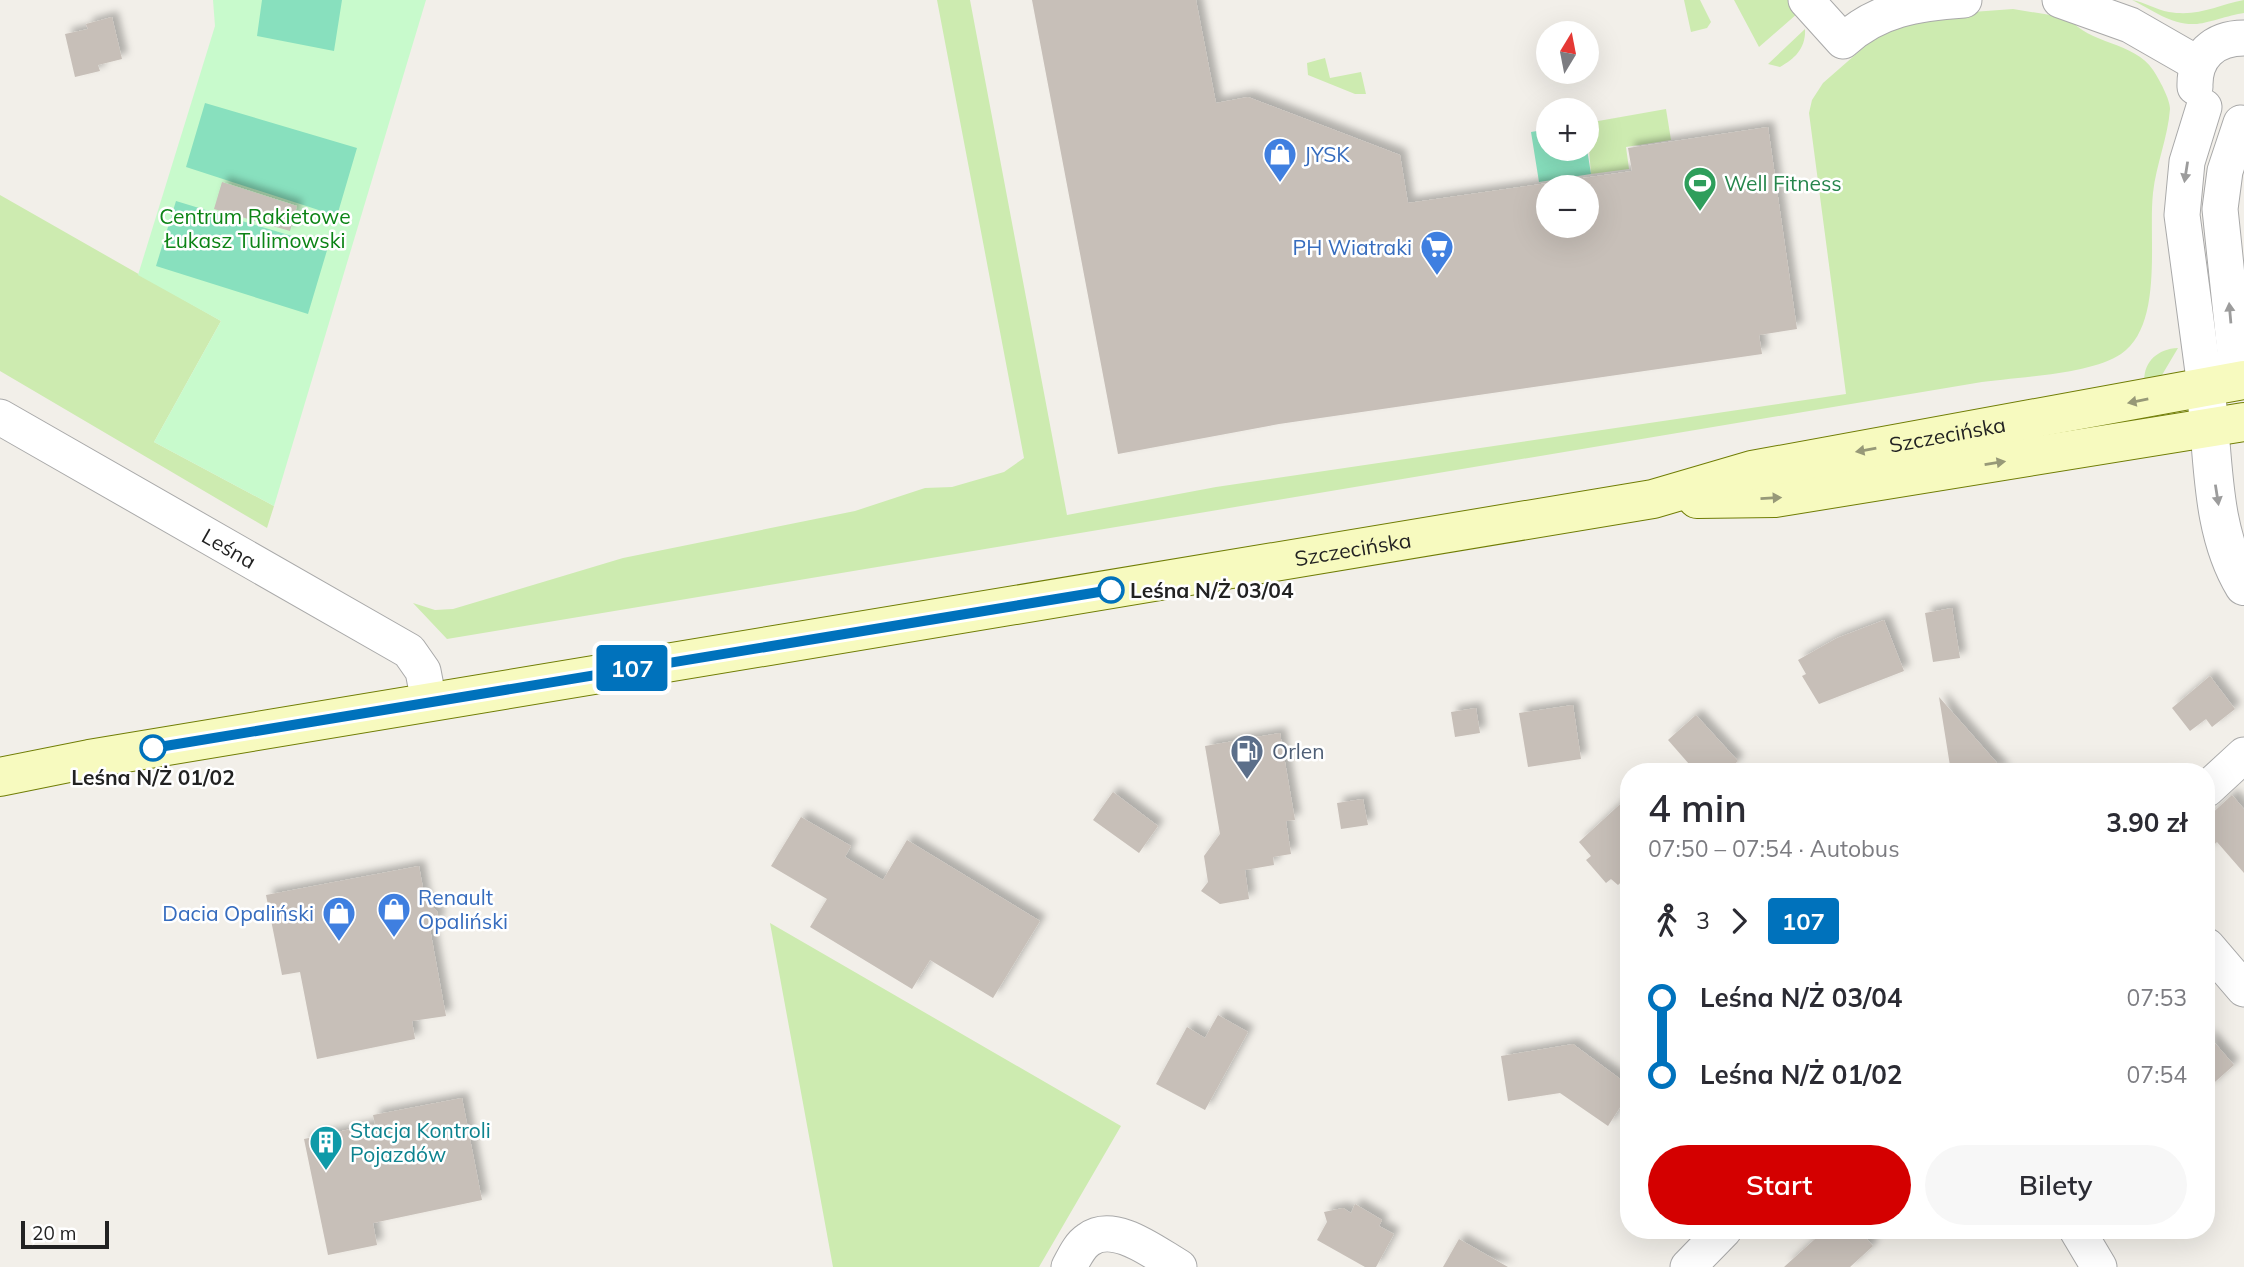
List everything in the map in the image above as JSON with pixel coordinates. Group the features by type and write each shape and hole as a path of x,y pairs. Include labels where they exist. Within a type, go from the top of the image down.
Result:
{"main road":[{"name":"Szczecińska","path":"0,777 89,759 1653,499 1752,470 2229,382"},
{"name":"Szczecińska","path":"1653,499 1775,498 2233,424"}],"street":[{"path":"1806,0 1843,41 1862,23 1890,11 1964,0"},
{"path":"2060,0 2130,24 2198,64"},
{"path":"2244,38 2216,43 2198,64 2195,86 2204,107 2227,122 2243,122 2225,171 2220,209 2233,424 2222,528 2233,568 2244,586"},
{"path":"2204,107 2187,162 2182,215 2229,382"},
{"name":"Leśna","path":"0,417 409,651 424,671 429,702"},
{"path":"2215,782 2244,755"},
{"path":"2215,955 2244,989"},
{"path":"1069,1267 1087,1240 1100,1234 1116,1235 1133,1242 1179,1267"},
{"path":"1688,1267 1715,1239"},
{"path":"2082,1239 2099,1267"}],"green space":[{"name":"Centrum Rakietowe Łukasz Tulimowski","path":"213,0 426,0 274,506 154,442 221,321 138,275 215,26"},
{"path":"262,0 342,0 334,51 257,36"},
{"path":"937,0 970,0 1067,515 1216,487 1846,394 1809,113 1812,100 1823,83 1879,34 1906,22 1959,13 2013,9 2069,18 2077,27 2088,33 2135,54 2153,70 2170,109 2153,193 2149,302 2135,341 2121,354 2091,367 2072,371 1976,383 447,639 413,603 435,610 453,609 623,558 855,511 925,488 952,487 1004,472 1024,458"},
{"path":"1684,0 1700,0 1711,22 1707,28 1691,32"},
{"path":"1734,0 1789,0 1798,13 1759,47"},
{"path":"2132,0 2164,11 2190,13 2244,0 2244,13 2200,24 2187,24 2162,16"},
{"path":"1805,29 1804,42 1795,56 1780,67 1768,64"},
{"path":"1325,58 1330,78 1361,72 1366,94 1355,94 1308,75 1307,63"},
{"path":"205,103 357,148 337,216 186,167"},
{"path":"1666,109 1671,140 1626,147 1629,169 1591,174 1590,161 1599,161 1599,121"},
{"path":"1536,131 1536,161 1589,161 1591,174 1538,175 1531,132"},
{"path":"0,195 221,321 154,442 274,506 267,528 0,371"},
{"path":"176,201 328,247 308,314 156,266"},
{"path":"2178,348 2162,375 2145,387 2145,372 2151,360 2163,351"},
{"path":"770,923 1121,1126 1039,1267 833,1267"}],"building":[{"name":"PH Wiatraki","path":"1032,0 1196,0 1216,103 1248,97 1400,155 1408,203 1536,185 1536,238 1599,238 1599,176 1632,171 1628,148 1768,127 1797,329 1759,335 1762,354 1279,424 1118,454"},
{"path":"112,17 122,59 98,65 100,71 75,77 65,34 88,29 86,24"},
{"path":"222,182 297,206 290,231 214,209"},
{"path":"1952,608 1960,658 1933,662 1925,613"},
{"path":"1884,620 1904,671 1819,704 1802,676 1806,674 1798,660 1837,638"},
{"path":"2210,676 2235,709 2212,727 2206,719 2190,731 2172,708"},
{"path":"1939,697 1997,763 1950,763"},
{"path":"1573,705 1581,759 1528,767 1519,713"},
{"path":"1476,708 1480,733 1455,737 1451,712"},
{"path":"1696,715 1738,761 1688,763 1668,740"},
{"path":"1280,733 1295,820 1286,821 1291,854 1273,857 1274,865 1245,870 1249,899 1220,904 1201,891 1208,882 1204,856 1220,834 1205,746"},
{"path":"1113,792 1158,826 1139,853 1093,820"},
{"path":"2232,795 2244,809 2244,873 2217,842 2215,844 2215,811"},
{"path":"1363,799 1368,825 1341,829 1337,803"},
{"path":"1620,804 1620,883 1618,885 1611,879 1606,883 1586,860 1591,856 1579,842"},
{"path":"801,817 851,846 845,857 883,880 907,840 1040,921 993,998 930,960 912,989 810,927 827,899 771,866"},
{"path":"419,866 425,899 437,911 439,920 430,929 446,1016 412,1021 415,1039 317,1059 300,972 282,975 266,895"},
{"path":"1218,1015 1248,1032 1205,1110 1156,1084 1187,1027 1205,1038"},
{"path":"2215,1043 2234,1065 2215,1082"},
{"path":"1573,1044 1620,1079 1620,1107 1608,1126 1560,1093 1508,1101 1501,1056"},
{"path":"462,1098 482,1200 373,1223 377,1245 328,1255 304,1139 375,1124 373,1115"},
{"path":"1355,1204 1382,1220 1379,1226 1394,1234 1376,1267 1365,1267 1317,1240 1327,1222 1324,1212 1343,1208 1351,1213"},
{"path":"1459,1239 1508,1267 1443,1267"},
{"path":"1815,1239 1867,1239 1873,1246 1850,1267 1784,1267"}],"bus line":[{"name":"107","path":"153,748 1111,590"}],"place":[{"name":"JYSK","path":"1280,184"},
{"name":"Well Fitness","path":"1700,213"},
{"name":"PH Wiatraki","path":"1437,277"},
{"name":"Leśna N/Ż 03/04","path":"1111,590"},
{"name":"Leśna N/Ż 01/02","path":"153,748"},
{"name":"Orlen","path":"1247,781"},
{"name":"Renault Opaliński","path":"394,939"},
{"name":"Dacia Opaliński","path":"339,943"},
{"name":"Stacja Kontroli Pojazdów","path":"326,1172"}]}
